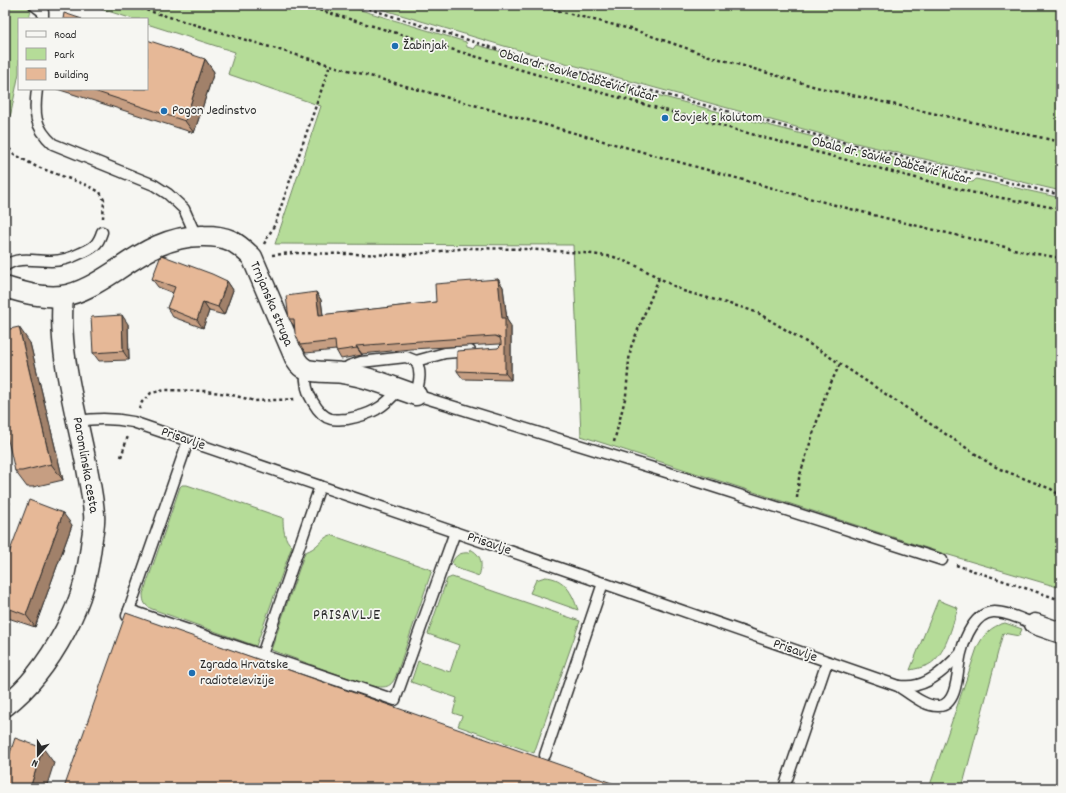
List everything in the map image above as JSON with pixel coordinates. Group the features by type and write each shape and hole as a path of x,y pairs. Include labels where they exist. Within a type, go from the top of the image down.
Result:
{"street":[{"name":"Trnjanska struga","path":"63,296 96,284 156,246 176,239 196,236 228,238 252,257 296,360 300,366 306,370"},
{"path":"5,287 28,294 63,296"},
{"name":"Paromlinska cesta","path":"5,706 37,674 56,648 74,614 83,592 89,564 94,515 62,336 61,313 63,296"},
{"path":"306,370 357,376 408,392"},
{"name":"Prisavlje","path":"1035,624 1061,633"}],"lane":[{"path":"34,5 43,12 43,18"},
{"path":"37,90 34,109 38,125 44,136 53,144 154,185 168,194 184,209 196,236"},
{"path":"5,266 15,261 65,260 90,249 99,242 102,232"},
{"path":"340,373 349,366 361,362 406,357 416,361 445,353 476,351"},
{"path":"306,370 310,397 317,409 332,419 342,419 370,414 384,406 392,399 408,392 420,378 420,369 416,361"},
{"path":"408,392 942,560"},
{"name":"Prisavlje","path":"78,421 95,418 116,418 133,422 898,686 930,705 941,706 947,703 952,695 958,676 960,654 968,632 977,620 985,614 994,612 1035,624"},
{"path":"123,628 188,441"},
{"path":"262,655 320,486"},
{"path":"129,610 395,700 455,532"},
{"path":"544,755 603,583"},
{"name":"Prisavlje","path":"898,686 915,686 926,681 948,666 960,654"},
{"path":"784,788 827,662"}],"path":[{"path":"129,5 330,65 666,159 862,212 1018,250 1061,258"},
{"name":"Obala dr. Savke Dabčević Kučar","path":"302,5 552,79 820,153 970,192 1061,209"},
{"name":"Obala dr. Savke Dabčević Kučar","path":"357,5 503,51 842,142 1061,195"},
{"path":"535,5 634,30 706,55 816,87 1061,142"},
{"path":"252,257 267,241 275,224 330,65"},
{"path":"5,144 14,154 35,166 86,185 100,192 104,200 102,232"},
{"path":"252,257 293,253 406,255 468,248 525,249 584,253 614,257 639,267 683,291 758,313 821,350 992,465 1051,489 1061,496"},
{"path":"611,455 626,395 631,347 659,278"},
{"path":"796,513 799,478 826,393 840,364"},
{"path":"121,457 133,422 142,402 150,393 165,390 206,391 228,394 255,401 277,401 310,397"},
{"path":"967,568 1061,600"}],"green space":[{"path":"5,5 32,5 29,18 18,18 18,78 11,113 5,130"},
{"path":"89,5 344,5 466,42 467,47 474,49 477,45 597,79 958,174 959,180 973,182 976,179 1061,198 1061,588 942,553 581,436 573,245 275,244 321,106 228,74 235,52 148,24 148,18 130,18"},
{"path":"368,5 1061,5 1061,191 843,140 504,46"},
{"path":"182,485 187,485 283,518 286,537 292,546 256,646 152,609 148,607 143,599 143,594 180,487"},
{"path":"331,535 432,570 396,676 389,686 370,686 271,650 305,552"},
{"path":"470,549 477,554 480,560 481,568 479,576 456,568 452,563 457,556 463,553 469,553"},
{"path":"452,577 580,621 534,753 458,726 462,716 453,713 457,698 411,682 418,661 450,672 459,645 428,634 447,579"},
{"path":"545,577 558,580 563,583 570,592 578,610 530,593 536,580"},
{"path":"938,600 958,608 948,640 934,661 928,665 910,670"},
{"path":"1005,623 1022,629 1019,636 1003,633 962,788 929,788 977,648 988,632 996,626"}],"building":[{"path":"64,13 79,18 63,18"},
{"name":"Pogon Jedinstvo","path":"148,40 205,59 185,121 91,90 148,90"},
{"path":"161,255 227,281 218,307 203,302 197,320 167,308 175,287 152,279"},
{"path":"498,279 502,318 505,318 505,373 457,371 457,351 498,348 501,345 500,338 495,336 356,346 357,348 336,351 335,341 300,345 295,333 294,319 289,319 286,296 316,292 319,315 436,302 435,284"},
{"path":"122,315 123,351 93,353 91,317"},
{"path":"19,327 51,464 22,471 15,471 5,427 5,330"},
{"path":"29,500 63,513 26,615 5,607 5,564"},
{"name":"Zgrada Hrvatske radiotelevizije","path":"126,613 626,788 64,788"},
{"path":"15,738 43,748 30,788 5,788 5,768"}],"place":[{"name":"Žabinjak","path":"395,46"},
{"name":"Pogon Jedinstvo","path":"164,111"},
{"name":"Čovjek s kolutom","path":"665,118"},
{"name":"Zgrada Hrvatske radiotelevizije","path":"192,673"}],"district":[{"name":"PRISAVLJE","path":"347,616"}]}
